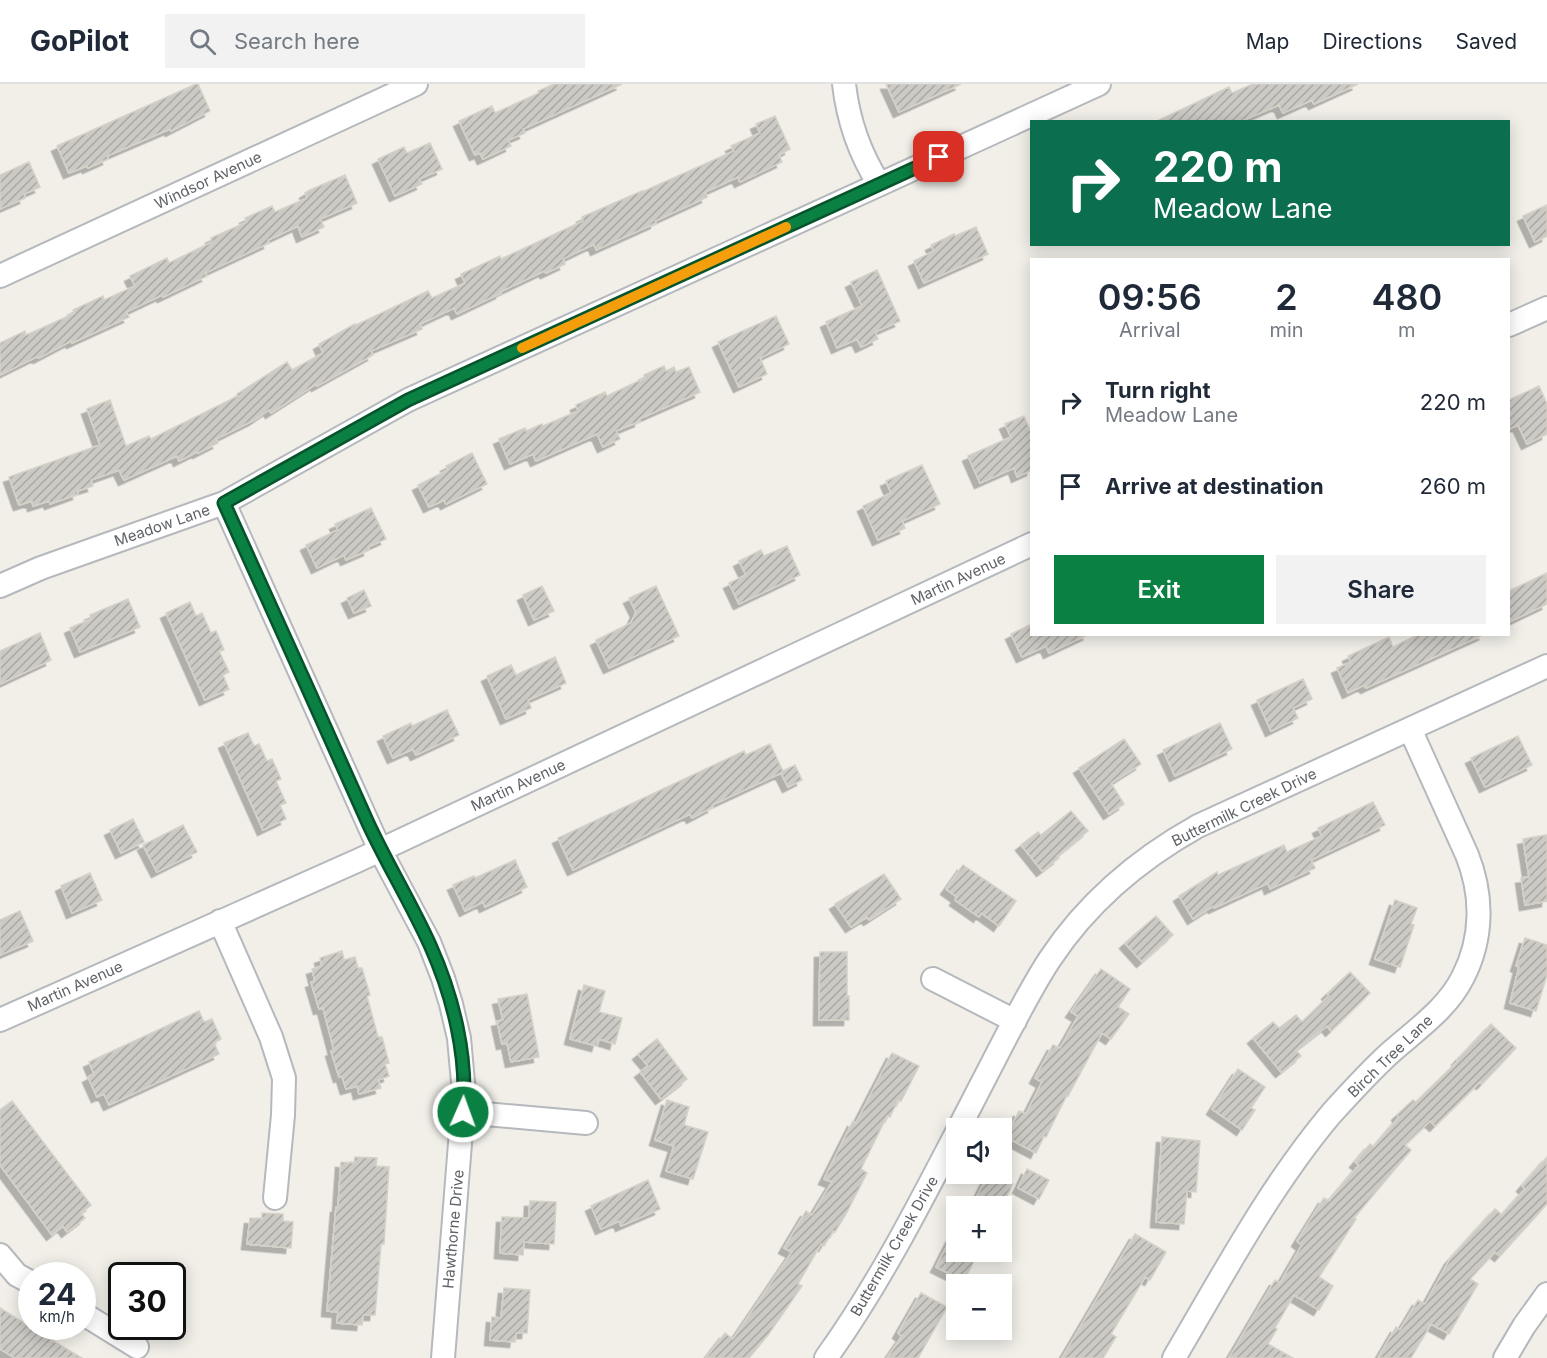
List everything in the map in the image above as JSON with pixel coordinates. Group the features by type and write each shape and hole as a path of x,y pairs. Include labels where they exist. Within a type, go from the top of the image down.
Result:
{"street":[{"name":"Windsor Avenue","path":"0,276 386,90 416,84"},
{"path":"844,84 851,121 865,157 879,184"},
{"name":"Meadow Lane","path":"0,586 41,568 224,503 408,400 1099,84"},
{"path":"1510,325 1547,308"},
{"name":"Hawthorne Drive","path":"224,503 380,850 429,942 443,978 456,1024 464,1093 442,1358"},
{"name":"Martin Avenue","path":"0,1020 380,850 1030,545"},
{"name":"Buttermilk Creek Drive","path":"964,1118 1039,975 1068,934 1106,892 1150,856 1198,826 1547,666"},
{"name":"Birch Tree Lane","path":"1174,1358 1255,1222 1300,1154 1360,1083 1442,1006 1457,987 1472,957 1479,918 1474,875 1410,729"},
{"path":"220,921 272,1037 284,1077 283,1115 275,1198"},
{"path":"933,979 1015,1021"},
{"path":"463,1112 586,1123"},
{"name":"Buttermilk Creek Drive","path":"826,1358 888,1263 946,1153"},
{"path":"0,1255 18,1276"},
{"path":"1505,1358 1547,1294"},
{"path":"96,1322 137,1347"}],"building":[{"path":"196,84 210,111 171,131 170,129 107,156 108,159 88,168 87,166 69,173 57,146"},
{"path":"554,84 622,84 523,129 525,133 508,140 511,146 483,159 480,153 475,155 459,121 492,106 495,113"},
{"path":"886,84 961,84 899,112"},
{"path":"1253,84 1358,84 1314,104 1312,100 1283,113 1279,105 1244,120 1159,120 1229,87 1232,93"},
{"path":"775,116 790,149 779,155 782,162 740,182 738,177 705,192 707,197 655,221 656,223 596,250 594,244 563,259 565,264 546,273 544,271 457,314 454,308 420,324 422,329 371,351 373,355 317,386 316,384 271,413 269,410 216,439 218,443 198,453 179,461 177,456 124,480 119,470 91,480 93,486 77,491 78,494 50,504 49,501 33,506 32,501 19,505 9,477 100,445 87,409 110,400 126,446 149,436 151,439 238,396 237,394 287,362 292,370 323,353 319,344 355,324 428,291 432,298 465,283 461,274 500,256 501,259 583,221 582,217 734,151 731,146 760,133 756,124"},
{"path":"430,143 442,169 419,179 422,184 395,196 378,159 404,147 407,153"},
{"path":"29,162 40,187 24,194 25,198 0,209 0,175"},
{"path":"345,175 357,203 320,219 324,227 302,237 298,226 268,240 269,243 205,273 207,276 126,312 129,317 72,343 71,341 0,375 0,343 25,331 26,335 40,329 75,313 73,310 103,296 104,300 135,286 130,276 167,258 169,263 212,242 211,238 247,222 245,218 272,206 275,212 307,198 305,193 310,190"},
{"path":"1547,205 1547,236 1535,242 1523,216"},
{"path":"976,227 988,254 924,283 914,261 934,251 931,245"},
{"path":"877,270 900,321 875,332 878,339 861,347 857,339 837,348 826,322 862,306 851,282"},
{"path":"776,316 789,344 760,358 767,374 739,387 718,342"},
{"path":"664,366 666,371 674,367 676,372 689,367 700,392 616,431 620,439 603,447 597,434 536,461 533,454 510,464 499,439 525,428 526,431 542,424 543,426 578,411 576,405 605,392 607,396"},
{"path":"1539,386 1547,404 1547,434 1527,444 1518,425 1510,429 1510,400"},
{"path":"1024,416 1030,430 1030,471 1017,477 1014,468 980,483 968,456 1011,437 1005,424"},
{"path":"472,453 487,484 446,504 444,500 429,507 418,485 448,470 446,466"},
{"path":"922,465 940,504 902,521 905,528 878,540 863,506 891,493 886,481"},
{"path":"371,508 386,539 368,547 369,550 346,560 344,555 317,568 306,545 338,530 335,524"},
{"path":"787,546 800,575 739,604 729,583 746,575 739,561 761,550 764,556"},
{"path":"1547,573 1547,604 1510,622 1510,591"},
{"path":"542,586 554,611 534,620 523,595"},
{"path":"656,586 679,636 609,668 596,640 631,623 636,612 629,598"},
{"path":"364,590 371,606 354,613 347,598"},
{"path":"128,599 140,627 80,652 70,628 91,619 90,615"},
{"path":"190,602 196,616 202,613 211,633 216,631 224,650 219,651 229,672 223,675 229,689 205,700 166,613"},
{"path":"1030,625 1030,636 1085,636 1049,653 1046,646 1022,657 1011,634"},
{"path":"40,633 51,660 0,684 0,651"},
{"path":"1415,636 1481,636 1366,688 1364,685 1348,693 1337,668 1351,662 1348,656 1389,637 1393,647"},
{"path":"555,657 566,683 528,700 531,708 506,719 487,676 511,665 516,675"},
{"path":"1303,679 1312,699 1293,708 1298,718 1271,731 1257,700"},
{"path":"447,710 459,735 416,755 413,749 393,758 383,736"},
{"path":"1220,723 1232,749 1175,776 1163,750"},
{"path":"248,733 254,746 259,744 267,761 272,759 281,779 276,781 286,803 280,805 286,819 263,830 224,743"},
{"path":"1518,736 1532,765 1485,787 1471,758"},
{"path":"1124,739 1141,764 1111,783 1124,804 1109,814 1079,768"},
{"path":"770,744 783,771 795,765 802,780 788,787 781,773 712,805 713,807 692,818 690,814 573,870 558,838 744,751 746,755"},
{"path":"1373,802 1385,825 1311,860 1315,868 1270,889 1268,883 1214,908 1213,906 1193,919 1179,896 1217,872 1218,875 1284,845 1287,852 1322,836 1318,828"},
{"path":"1071,811 1088,831 1042,871 1021,845 1038,832 1041,835"},
{"path":"133,819 144,842 121,853 110,830"},
{"path":"183,825 197,852 157,872 143,845"},
{"path":"1547,835 1547,901 1525,905 1521,878 1529,877 1523,839"},
{"path":"515,860 527,887 485,907 483,902 465,911 453,885"},
{"path":"963,865 1016,901 999,926 981,913 979,917 955,900 957,897 946,889"},
{"path":"90,873 102,900 72,913 61,886"},
{"path":"884,874 901,899 869,920 867,917 851,927 835,904"},
{"path":"1395,900 1417,908 1411,924 1414,925 1400,967 1375,959"},
{"path":"20,911 33,941 0,955 0,920"},
{"path":"1156,916 1173,935 1142,962 1125,943"},
{"path":"1525,938 1547,945 1547,975 1536,1011 1510,1003 1519,967 1516,966"},
{"path":"342,951 344,960 355,957 358,968 362,968 378,1037 382,1037 389,1063 385,1064 389,1076 378,1080 381,1088 359,1094 357,1086 346,1089 342,1076 339,1077 331,1051 334,1050 323,1008 319,1009 311,982 315,981 312,969 322,966 320,958"},
{"path":"820,952 847,952 849,1020 819,1020"},
{"path":"1101,969 1130,989 1118,1007 1129,1014 1111,1039 1102,1033 1036,1153 1012,1140 1012,1125 1019,1111 1026,1114 1042,1082 1035,1078 1053,1045 1060,1048 1078,1016 1071,1012"},
{"path":"1350,972 1370,993 1331,1031 1327,1026 1296,1050 1301,1056 1281,1072 1253,1038 1273,1022 1279,1028 1296,1015 1302,1022"},
{"path":"584,985 605,991 599,1012 622,1018 615,1044 599,1039 597,1046 570,1039"},
{"path":"527,994 539,1057 511,1062 507,1043 502,1044 497,1021 503,1020 498,999"},
{"path":"199,1011 204,1022 212,1019 221,1039 214,1043 219,1054 109,1105 104,1094 97,1097 88,1077 94,1074 89,1062"},
{"path":"1491,1024 1516,1048 1482,1084 1480,1082 1435,1126 1430,1121 1405,1145 1411,1150 1354,1218 1356,1219 1319,1277 1333,1286 1319,1310 1294,1295 1268,1344 1293,1358 1229,1358 1275,1280 1280,1283 1302,1245 1297,1241 1324,1198 1329,1201 1359,1165 1355,1162 1370,1144 1374,1147 1399,1117 1397,1115 1413,1100 1416,1102 1458,1061"},
{"path":"657,1039 687,1079 661,1099 640,1072 648,1066 638,1054"},
{"path":"892,1053 919,1066 901,1101 898,1100 890,1117 887,1116 861,1169 867,1173 846,1214 824,1246 821,1244 798,1284 802,1286 749,1358 706,1358 725,1333 733,1339 792,1252 784,1248 806,1211 812,1215 832,1182 824,1179 853,1121 856,1123"},
{"path":"1238,1069 1265,1087 1251,1108 1255,1110 1242,1130 1212,1109"},
{"path":"667,1100 689,1107 684,1125 708,1132 693,1179 666,1171 674,1146 655,1140"},
{"path":"12,1101 91,1205 81,1213 85,1218 67,1232 63,1226 52,1235 0,1165 0,1110"},
{"path":"1162,1137 1200,1141 1196,1192 1187,1191 1184,1224 1156,1222"},
{"path":"355,1157 377,1158 376,1166 389,1167 384,1244 381,1244 375,1315 363,1315 362,1325 337,1323 338,1312 327,1311 341,1162 354,1163"},
{"path":"1547,1157 1547,1204 1500,1256 1495,1252 1470,1279 1478,1284 1449,1334 1431,1324 1411,1358 1378,1358 1396,1327 1400,1330 1418,1300 1425,1304 1450,1259 1495,1209 1502,1215 1525,1189 1522,1186"},
{"path":"1027,1169 1049,1180 1039,1199 1018,1188"},
{"path":"648,1180 660,1209 621,1226 619,1221 601,1229 591,1206"},
{"path":"983,1184 1013,1184 1007,1196 977,1196"},
{"path":"530,1201 556,1202 554,1244 524,1242 523,1255 500,1253 502,1217 529,1218"},
{"path":"262,1213 283,1214 283,1221 293,1222 291,1248 247,1244 250,1218 262,1219"},
{"path":"1135,1234 1166,1252 1150,1280 1145,1277 1111,1334 1116,1337 1103,1358 1062,1358"},
{"path":"946,1247 946,1262 974,1262 968,1274 950,1274 936,1267"},
{"path":"504,1288 530,1290 527,1333 516,1333 515,1342 490,1340 492,1317 501,1318"},
{"path":"921,1293 946,1306 918,1358 887,1358 902,1336 898,1333"},
{"path":"0,1308 18,1319 18,1340 52,1340 82,1358 15,1358 0,1349"}],"slow traffic":[{"path":"522,348 786,227"}],"route":[{"path":"463,1112 464,1093 459,1038 443,978 429,942 380,850 224,503 408,400 939,157"}]}
